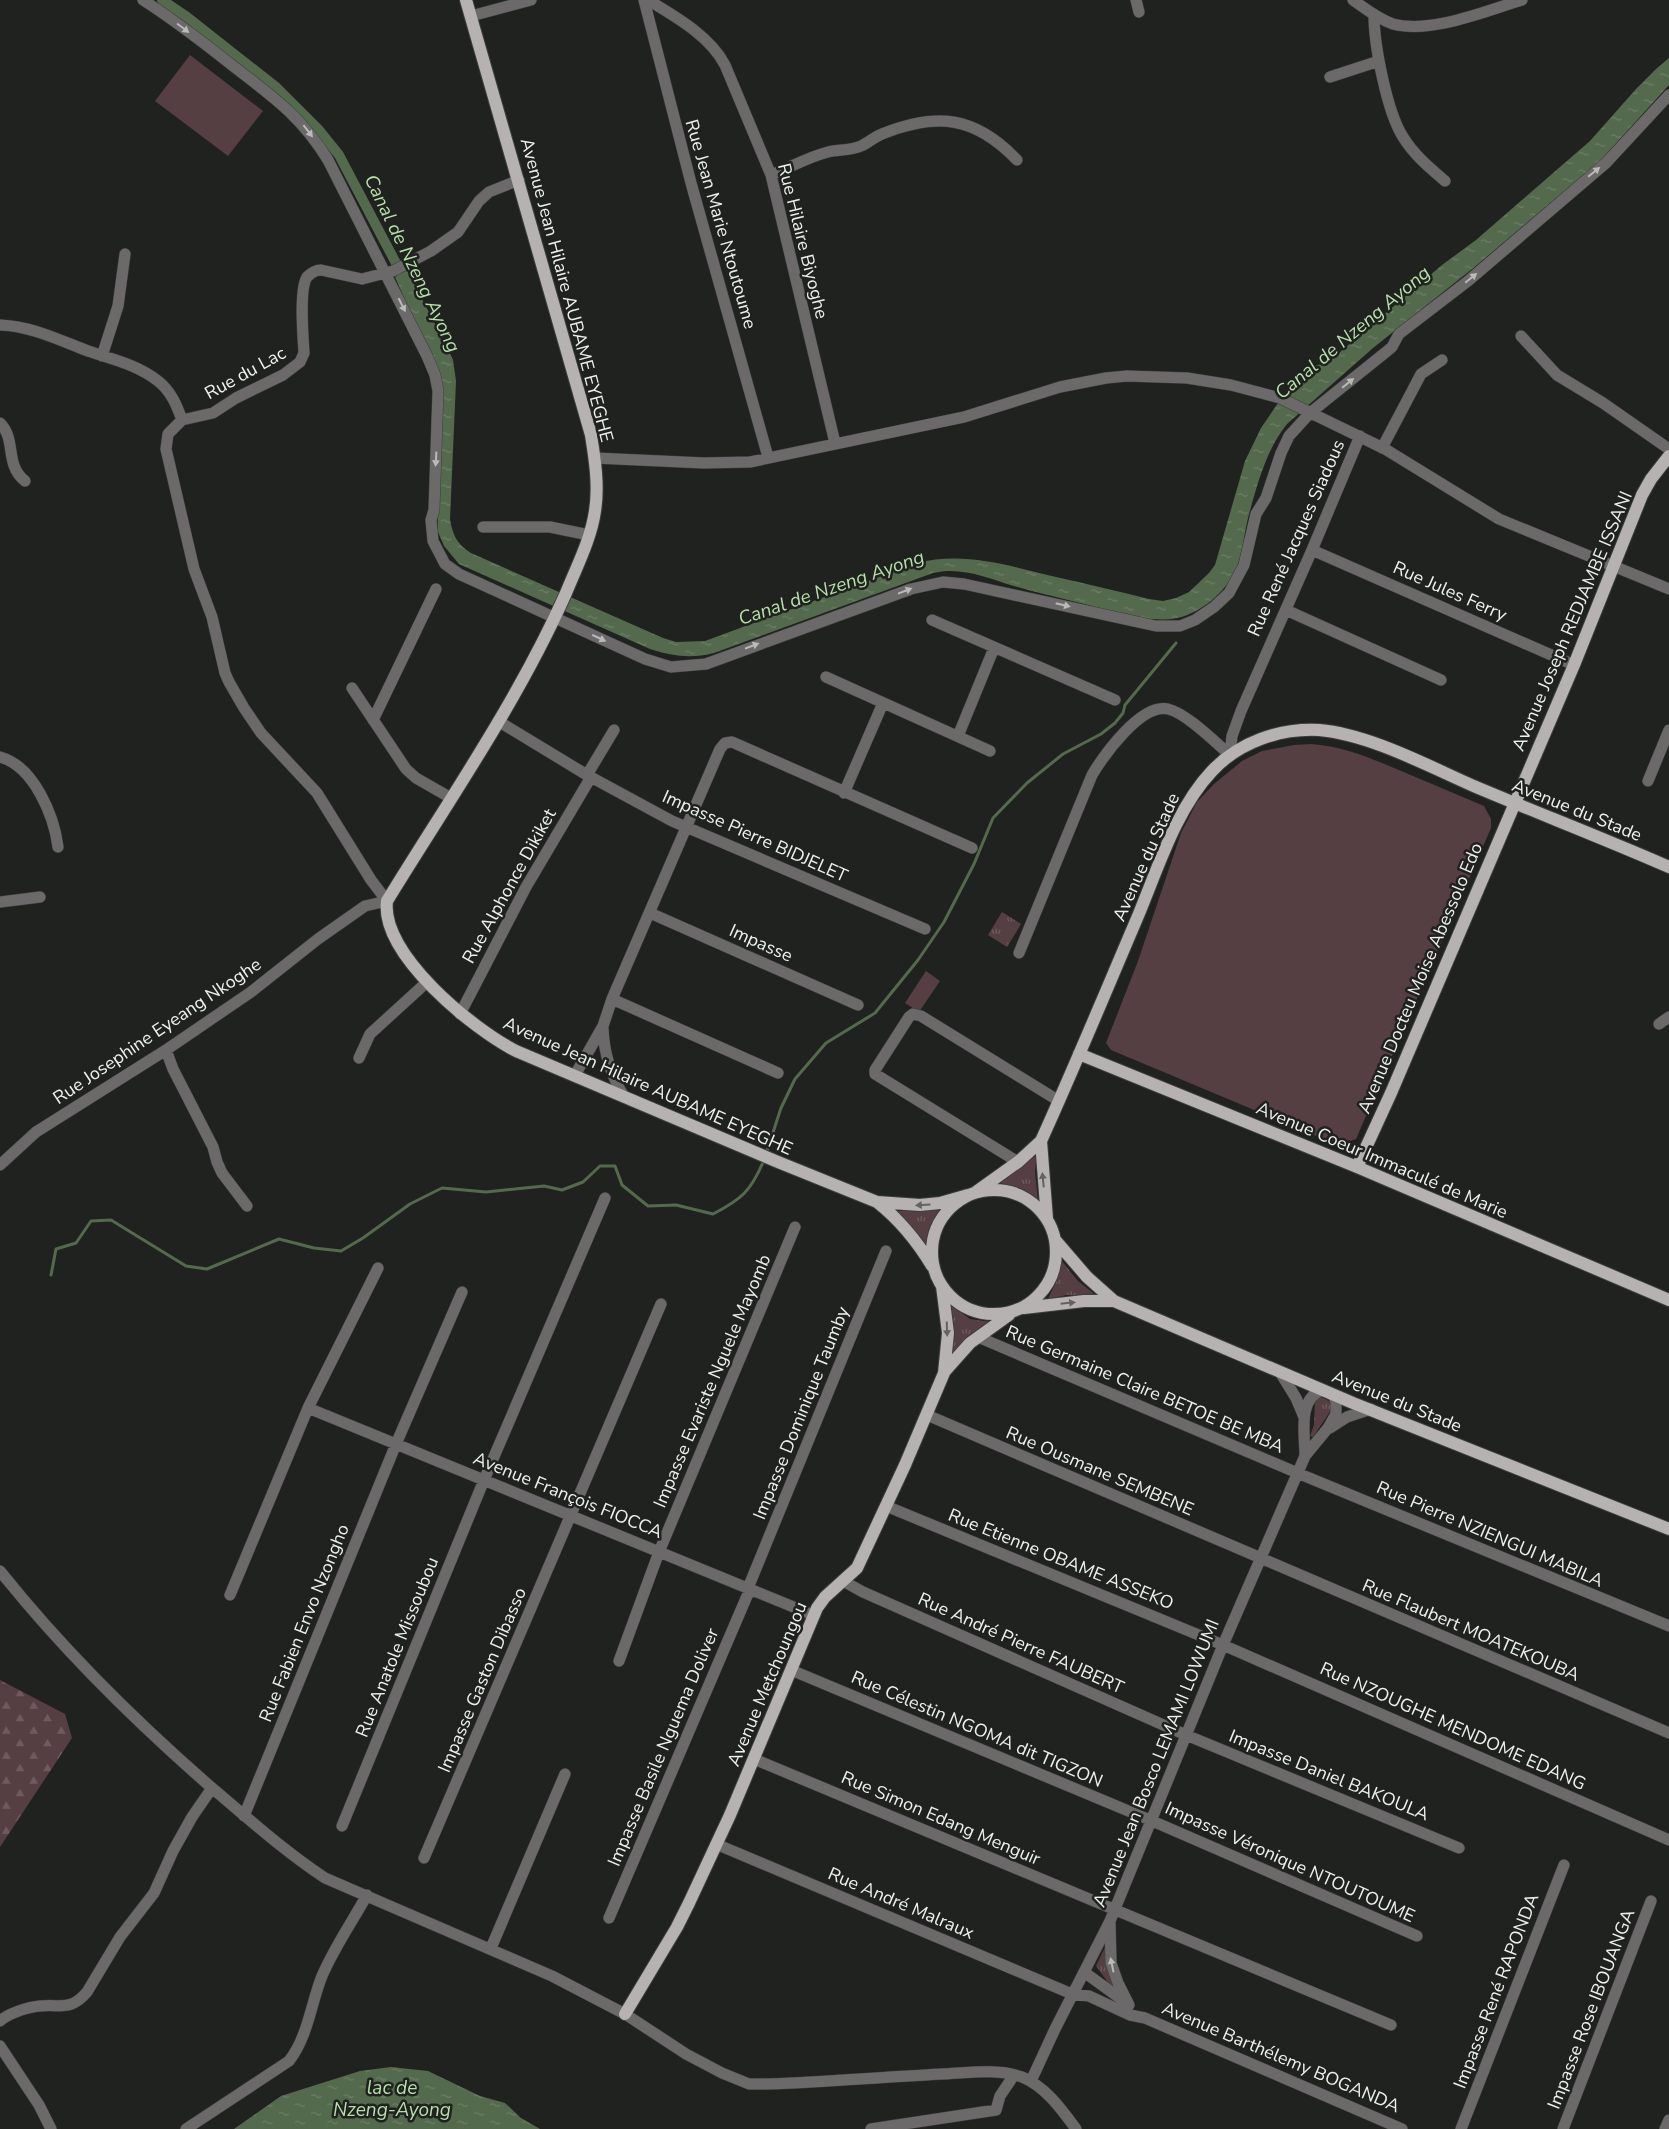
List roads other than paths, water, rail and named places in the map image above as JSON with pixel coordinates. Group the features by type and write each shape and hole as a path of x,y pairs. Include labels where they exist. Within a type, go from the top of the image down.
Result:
{"main road":[{"name":"Avenue Jean Hilaire AUBAME EYEGHE","path":"466,0 581,396 595,458 595,511 589,535 556,615"},
{"name":"Avenue Joseph REDJAMBE ISSANI","path":"1514,803 1615,567 1642,495 1651,479 1669,456"},
{"path":"387,900 498,721 540,650 556,615"},
{"name":"Avenue du Stade","path":"1041,1141 1080,1054 1165,852 1192,795 1213,769 1230,755 1270,735 1284,732 1319,730 1354,737 1592,833 1669,867"},
{"name":"Avenue Docteu Moise Abessolo Edo","path":"1357,1167 1391,1093 1514,803"},
{"name":"Avenue Jean Hilaire AUBAME EYEGHE","path":"387,900 386,911 396,939 427,982 460,1014 504,1045 754,1152 877,1202"},
{"name":"Avenue Coeur Immaculé de Marie","path":"1080,1054 1357,1167 1669,1300"},
{"path":"935,1271 932,1254 934,1236 941,1220 952,1206 1018,1162 1041,1141"},
{"path":"1041,1141 1047,1219 1056,1241 1086,1277 1114,1302"},
{"path":"877,1202 908,1206 925,1205 996,1190 1016,1194 1034,1204 1047,1219"},
{"path":"877,1202 900,1222 918,1243 942,1286 955,1301 972,1311 992,1315 1084,1301 1114,1302"},
{"path":"944,1372 955,1358 978,1337 1039,1297 1051,1280 1057,1261 1056,1241"},
{"path":"942,1286 948,1333 944,1372"},
{"name":"Avenue du Stade","path":"1114,1302 1328,1393 1669,1529"},
{"name":"Avenue Metchoungou","path":"625,2014 677,1927 754,1759 813,1615 825,1597 857,1568 944,1372"}],"street":[{"path":"143,0 215,52 300,120 328,160 390,272 438,384 437,434 431,520 432,542 450,569 556,615 645,660 671,667 706,664 911,589 943,582 964,584 1141,624 1180,626 1195,620 1229,593 1236,582 1244,565 1256,514 1266,498 1281,453 1296,426 1307,412 1386,352 1392,347 1399,334 1470,279 1606,163 1669,95"},
{"path":"471,16 531,0"},
{"name":"Rue Jean Marie Ntoutoume","path":"644,0 682,150 768,457"},
{"name":"Rue Hilaire Biyoghe","path":"648,0 680,21 719,52 771,175 835,443"},
{"path":"1136,0 1139,12"},
{"path":"1353,0 1374,15 1393,24 1426,26 1443,23 1497,4 1522,0"},
{"path":"1374,15 1374,35 1379,61 1396,126 1416,155 1445,181"},
{"path":"1330,76 1379,61"},
{"path":"771,175 829,151 844,151 896,129 919,122 936,120 952,121 981,132 1000,143 1017,160"},
{"path":"390,272 436,248 458,232 478,201 489,192 519,180"},
{"path":"102,356 118,306 125,254"},
{"name":"Rue du Lac","path":"182,420 213,413 236,398 293,369 300,362 304,353 303,303 307,277 318,270 366,279 390,272"},
{"path":"0,324 30,329 128,364 159,382 170,394 182,420 168,434 166,448 194,569 212,617 225,673 251,719 270,744 313,788 371,880 387,900"},
{"path":"1521,336 1556,375 1669,449"},
{"path":"1382,448 1421,374 1442,360"},
{"path":"595,458 704,463 750,462 964,417 1060,387 1127,376 1170,377 1208,381 1280,398 1360,436"},
{"path":"0,423 5,428 8,437 11,458 16,473 25,480"},
{"name":"Rue René Jacques Siadous","path":"1230,755 1232,736 1241,710 1360,436 1499,519 1555,544 1669,589"},
{"path":"483,527 550,527 589,535"},
{"name":"Rue Jules Ferry","path":"1312,550 1574,665"},
{"path":"373,720 436,589"},
{"path":"1286,610 1441,680"},
{"path":"932,620 1115,700"},
{"path":"958,736 994,648"},
{"path":"826,677 990,750"},
{"path":"352,688 406,769 416,778 451,798"},
{"path":"844,793 883,703"},
{"path":"1019,953 1092,775 1123,734 1148,712 1157,708 1168,709 1200,729 1230,755"},
{"name":"Impasse Pierre BIDJELET","path":"498,721 589,776 687,828 925,929"},
{"name":"Rue Alphonce Dikiket","path":"460,1014 521,896 614,730"},
{"path":"1648,781 1669,730"},
{"path":"576,1075 603,1026 612,999 720,749 725,743 732,742 972,848"},
{"path":"0,757 18,764 29,776 46,806 58,848"},
{"path":"0,902 40,896"},
{"name":"Rue Josephine Eyeang Nkoghe","path":"0,1165 36,1132 166,1050 251,992 318,939 365,906 387,900"},
{"name":"Impasse","path":"650,913 858,1006"},
{"path":"359,1058 370,1034 427,982"},
{"path":"612,999 778,1073"},
{"path":"1018,1162 875,1074 875,1070 909,1017 914,1014 921,1016 1059,1101"},
{"path":"1659,1024 1669,1017"},
{"path":"603,1026 604,1047 608,1067 624,1097"},
{"path":"166,1050 173,1069 213,1147 216,1162 247,1206"},
{"name":"Rue Anatole Missoubou","path":"342,1826 484,1480 605,1198"},
{"name":"Impasse Evariste Nguele Mayomb","path":"620,1661 659,1552 795,1227"},
{"name":"Impasse Dominique Taumby","path":"749,1589 886,1251"},
{"path":"230,1595 308,1408 378,1268"},
{"name":"Rue Fabien Envo Nzongho","path":"244,1816 396,1444 462,1292"},
{"name":"Impasse Gaston Dibasso","path":"424,1858 661,1304"},
{"name":"Rue Germaine Claire BETOE BE MBA","path":"978,1337 1298,1473"},
{"path":"1280,1372 1296,1398 1305,1422"},
{"path":"1328,1393 1336,1400 1336,1414 1305,1456 1305,1422 1308,1401 1313,1395 1328,1393"},
{"name":"Avenue François FIOCCA","path":"308,1408 813,1615"},
{"path":"1323,1434 1347,1417 1371,1409"},
{"name":"Rue Ousmane SEMBENE","path":"926,1415 1260,1559"},
{"name":"Avenue Jean Bosco LEMAMI LOWUMI","path":"1031,2081 1072,1994 1110,1921 1223,1645 1305,1456"},
{"name":"Rue Pierre NZIENGUI MABILA","path":"1298,1473 1669,1626"},
{"name":"Rue Etienne OBAME ASSEKO","path":"886,1506 1223,1645"},
{"name":"Rue Flaubert MOATEKOUBA","path":"1260,1559 1669,1733"},
{"path":"0,1571 80,1663 138,1720 244,1816 293,1856 325,1878 491,1948 552,1976 625,2014 699,2061 749,2084 792,2084 973,2073 1014,2075 1031,2081 1058,2105 1076,2129"},
{"name":"Rue André Pierre FAUBERT","path":"843,1581 863,1592 1186,1735"},
{"name":"Impasse Basile Nguema Doliver","path":"609,1918 749,1589"},
{"name":"Rue NZOUGHE MENDOME EDANG","path":"1223,1645 1669,1840"},
{"name":"Rue Célestin NGOMA dit TIGZON","path":"791,1670 1150,1820"},
{"name":"Impasse Daniel BAKOULA","path":"1186,1735 1459,1848"},
{"name":"Rue Simon Edang Menguir","path":"754,1759 1391,2025"},
{"path":"491,1948 565,1774"},
{"path":"0,2021 6,2016 27,2009 40,2006 62,2007 81,2000 120,1937 154,1893 173,1850 212,1788"},
{"name":"Impasse Véronique NTOUTOUME","path":"1150,1820 1417,1936"},
{"name":"Rue André Malraux","path":"716,1844 1072,1994 1081,1994 1100,2001"},
{"name":"Impasse René RAPONDA","path":"1461,2129 1564,1865"},
{"path":"186,2129 289,2061 295,2054 309,2020 321,1978 367,1895"},
{"name":"Impasse Rose IBOUANGA","path":"1563,2129 1651,1901"},
{"path":"1110,1921 1111,1963 1118,1984 1129,2004"},
{"path":"1082,1975 1084,1987 1100,2001 1130,2015 1145,2018"},
{"path":"1082,1975 1100,1982 1145,2018"},
{"name":"Avenue Barthélemy BOGANDA","path":"1145,2018 1402,2129"},
{"path":"0,2046 39,2106 51,2129"},
{"path":"871,2129 996,2110 1000,2096 1014,2075"},
{"path":"1665,2129 1669,2120"}],"water":[{"path":"1669,58 1669,85 1600,161 1477,265 1373,348 1287,424 1273,445 1263,468 1248,518 1240,557 1232,578 1212,600 1186,615 1166,619 1130,616 1031,591 974,574 943,571 714,653 682,656 650,649 459,564 444,546 438,532 437,499 441,400 414,321 395,277 407,270 453,360 456,381 450,519 454,535 459,543 471,553 663,638 676,642 705,641 917,563 935,560 970,559 987,561 1149,599 1163,601 1176,598 1189,592 1215,565 1245,461 1261,428 1289,387 1313,366 1326,363 1332,359 1442,265 1476,240 1590,141 1636,89"},
{"name":"lac de Nzeng-Ayong","path":"391,2067 428,2071 480,2096 505,2103 521,2118 540,2129 234,2129 281,2096 360,2071"}],"waterway":[{"name":"Canal de Nzeng Ayong","path":"162,0 187,17 276,87 318,129 339,155 408,286"},
{"path":"766,1154 781,1108 795,1079 826,1043 875,1013 918,960 944,922 974,864 993,818 1027,783 1063,754 1101,734 1115,723 1123,713 1125,705 1176,643"},
{"path":"51,1275 56,1249 76,1243 91,1221 111,1220 186,1266 207,1269 279,1239 314,1248 341,1251 363,1238 410,1204 442,1188 486,1192 544,1186 562,1190 583,1182 600,1166 615,1166 622,1185 648,1206 676,1205 713,1214 731,1204 750,1187 764,1160"}]}
